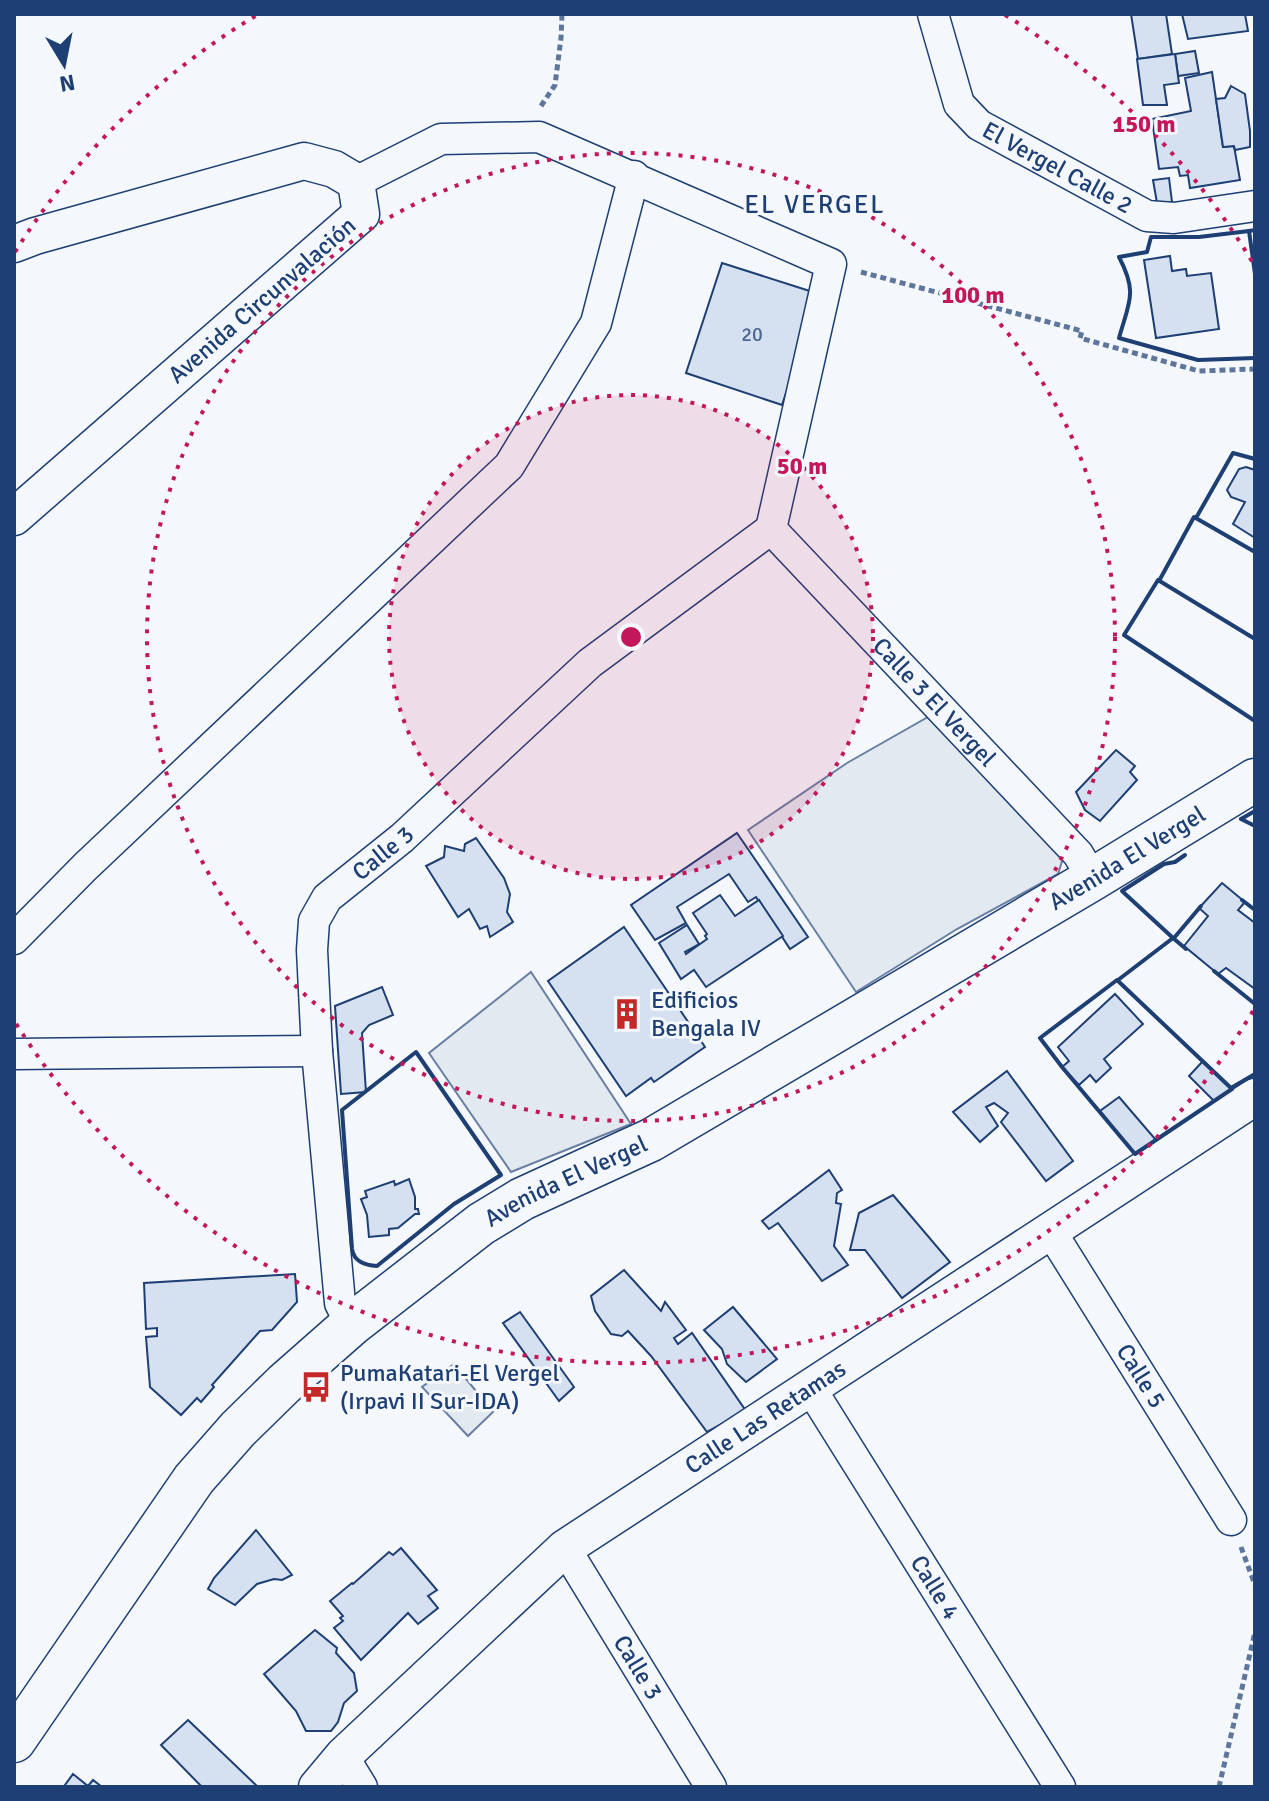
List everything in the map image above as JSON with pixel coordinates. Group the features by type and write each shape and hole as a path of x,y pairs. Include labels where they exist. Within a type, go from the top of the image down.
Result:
{"main road":[{"name":"Avenida El Vergel","path":"16,1733 194,1479 247,1420 351,1325 481,1224 522,1199 651,1140 1255,780"}],"street":[{"name":"El Vergel Calle 2","path":"933,14 959,104 979,125 1147,216 1174,218 1255,206"},
{"path":"356,182 441,139 539,137 831,264 771,529"},
{"name":"Avenida Circunvalación","path":"14,244 304,161 334,169 356,182 361,214 14,517"},
{"path":"14,939 85,867 509,466 596,323 634,176"},
{"name":"Calle 3 El Vergel","path":"771,529 1078,854 1093,879"},
{"name":"Calle 3","path":"351,1325 340,1303 317,1051 312,950 314,921 327,898 402,838 590,663 771,529"},
{"path":"14,1054 317,1051"},
{"name":"Calle Las Retamas","path":"317,1787 343,1756 565,1548 1255,1097"},
{"name":"Calle 5","path":"1050,1230 1231,1520"},
{"name":"Calle 4","path":"811,1389 1060,1787"},
{"name":"Calle 3","path":"565,1548 711,1787"},
{"path":"343,1756 362,1787"}],"path":[{"path":"520,137 555,85 562,14"},
{"path":"831,264 1082,331 1080,338 1199,371 1255,369"},
{"path":"1231,1520 1255,1585"},
{"path":"1219,1787 1255,1632"}],"shaded area":[{"path":"928,717 1063,858 1058,874 957,929 856,992 748,830 847,763"},
{"path":"531,972 631,1124 511,1172 429,1053"},
{"path":"454,1364 493,1412 468,1436 422,1387"}],"building":[{"path":"1131,14 1166,14 1172,54 1138,59"},
{"path":"1182,14 1245,14 1248,31 1188,39"},
{"path":"1195,51 1199,73 1178,76 1175,54"},
{"path":"1175,54 1179,83 1164,85 1167,105 1143,105 1137,59"},
{"path":"1212,72 1223,147 1234,146 1240,180 1190,188 1188,175 1180,176 1178,167 1159,169 1152,119 1191,111 1185,78"},
{"path":"1231,86 1245,94 1250,131 1250,147 1235,150 1234,146 1223,147 1216,99 1225,98"},
{"path":"1169,178 1172,202 1157,203 1153,180"},
{"path":"1170,256 1172,271 1186,269 1187,276 1211,273 1219,329 1156,338 1144,260"},
{"path":"722,263 819,294 782,405 686,373"},
{"path":"1246,467 1255,470 1255,538 1233,524 1245,502 1231,497 1227,490 1239,469"},
{"path":"1116,750 1135,766 1130,772 1137,780 1100,821 1085,810 1076,792"},
{"path":"737,833 808,937 790,949 756,897 748,902 729,874 677,907 686,923 655,940 631,905"},
{"path":"476,838 504,878 510,894 507,912 513,922 490,937 487,926 480,929 469,909 458,917 426,866 444,857 445,846 464,851 465,844"},
{"path":"1222,883 1245,902 1238,910 1255,923 1255,989 1226,968 1218,974 1184,946 1208,916 1199,908"},
{"path":"720,895 735,916 759,900 783,936 706,987 694,970 681,979 659,943 687,925 699,944 686,954 707,939 693,913"},
{"name":"Edificios Bengala IV","path":"624,927 705,1047 654,1082 651,1078 626,1096 548,981"},
{"path":"382,987 393,1015 369,1025 362,1033 366,1092 341,1094 335,1006"},
{"path":"1115,994 1143,1024 1104,1059 1111,1068 1096,1082 1090,1075 1079,1085 1062,1067 1069,1061 1058,1047"},
{"path":"1203,1061 1232,1089 1214,1101 1189,1076"},
{"path":"1007,1071 1073,1161 1046,1181 1001,1122 1008,1113 994,1103 986,1107 998,1126 980,1142 953,1112"},
{"path":"1119,1097 1156,1140 1135,1154 1100,1111"},
{"path":"829,1170 842,1190 837,1193 836,1203 841,1204 834,1246 848,1265 822,1281 778,1223 769,1229 762,1221"},
{"path":"409,1179 415,1209 419,1214 398,1228 389,1229 389,1235 369,1237 367,1215 361,1199 367,1197 365,1191"},
{"path":"893,1195 950,1262 902,1298 865,1250 850,1250 859,1213"},
{"path":"624,1270 661,1311 665,1302 686,1330 674,1338 678,1344 692,1333 746,1411 707,1432 651,1356 628,1331 622,1336 611,1334 595,1311 591,1296"},
{"path":"295,1274 297,1302 272,1330 260,1331 212,1385 214,1387 201,1402 197,1398 181,1415 150,1387 146,1337 157,1336 157,1328 146,1329 144,1283"},
{"path":"733,1307 777,1359 746,1382 727,1364 722,1349 704,1330"},
{"path":"520,1312 574,1387 559,1401 503,1323"},
{"path":"256,1530 292,1575 257,1584 235,1605 208,1589"},
{"path":"401,1548 437,1590 428,1596 438,1608 418,1624 408,1613 361,1660 334,1628 343,1621 340,1618 343,1616 330,1601 389,1552 393,1555"},
{"path":"315,1630 337,1648 336,1653 354,1673 357,1691 344,1703 338,1722 331,1731 306,1731 296,1711 264,1674"},
{"path":"188,1720 258,1787 202,1787 161,1745"},
{"path":"73,1774 88,1786 93,1780 102,1787 67,1787 65,1785"}],"wall":[{"path":"1255,230 1249,231 1255,274"},
{"path":"1249,231 1199,237 1151,237 1147,252 1119,257 1130,289 1119,338 1198,360 1255,358"},
{"path":"1196,518 1233,453 1255,459"},
{"path":"1159,581 1194,517 1255,552"},
{"path":"1255,639 1158,580 1124,635 1255,721"},
{"path":"1241,819 1255,811"},
{"path":"1241,819 1255,826"},
{"path":"1173,938 1122,891 1164,864 1175,862 1185,855"},
{"path":"1242,900 1255,910"},
{"path":"1174,938 1201,906"},
{"path":"1118,980 1173,938 1186,949"},
{"path":"1214,971 1255,1004"},
{"path":"1117,980 1232,1089 1135,1154 1040,1038 1117,980"},
{"path":"416,1052 501,1175 454,1204 377,1266 368,1265 358,1260 352,1249 342,1110 416,1052"},
{"path":"1231,1088 1255,1074"}],"place":[{"name":"Edificios Bengala IV","path":"627,1014"},
{"name":"PumaKatari-El Vergel (Irpavi II Sur-IDA)","path":"316,1387"}],"district":[{"name":"EL VERGEL","path":"815,204"}]}
